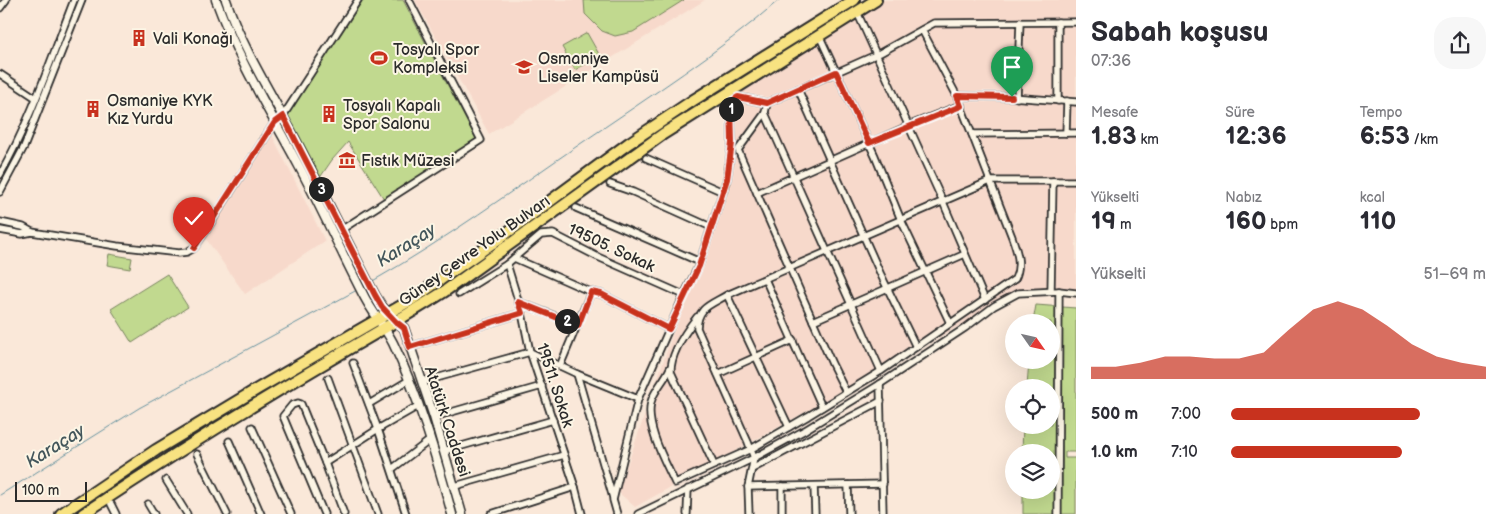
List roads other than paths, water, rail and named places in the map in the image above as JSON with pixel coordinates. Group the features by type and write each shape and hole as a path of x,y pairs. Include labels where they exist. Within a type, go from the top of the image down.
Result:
{"highway":[{"name":"Güney Çevre Yolu Bulvarı","path":"61,514 164,446 413,298 500,238 629,143 692,101 854,0"},
{"name":"Güney Çevre Yolu Bulvarı","path":"83,514 198,439 445,292 663,134 876,0"}],"street":[{"path":"0,8 6,0"},
{"path":"0,175 12,153 36,98 74,0"},
{"path":"0,192 24,147 82,0"},
{"name":"Atatürk Caddesi","path":"216,0 234,42 300,168 337,245 366,300 377,319 385,328 401,359 430,440 452,514"},
{"name":"Atatürk Caddesi","path":"226,0 232,18 247,49 375,295 388,313 404,328 434,417 462,514"},
{"path":"0,222 23,227 32,232 126,247 170,252 186,252 194,248 275,122 283,116 358,0"},
{"path":"341,230 481,140 409,0"},
{"path":"856,12 943,202 985,300"},
{"path":"1017,98 1020,22"},
{"path":"1058,22 1058,101"},
{"path":"613,500 638,399 700,262 727,179 732,143 731,102 738,97 767,103 875,55 934,24 1076,22"},
{"path":"922,30 957,96 972,134 990,181 1018,254 1019,272 1015,279 881,371 751,449 674,483 651,426 651,402 670,368 686,332 703,309 727,295 990,181 1076,181"},
{"path":"819,35 869,143 901,220 950,323"},
{"path":"0,74 36,98"},
{"path":"798,89 916,347"},
{"path":"957,96 1076,102"},
{"path":"1066,133 1067,101"},
{"path":"767,103 765,113 738,150 846,392"},
{"path":"757,193 908,126 961,106"},
{"path":"765,113 881,371"},
{"path":"972,134 1076,133"},
{"path":"646,158 723,192"},
{"path":"1051,291 1053,181"},
{"path":"610,184 712,227"},
{"path":"576,208 700,262"},
{"path":"0,230 22,234 32,232"},
{"name":"19505. Sokak","path":"459,294 507,264 541,235 553,234 598,258 684,295"},
{"path":"813,321 965,254"},
{"path":"514,258 591,292 601,294 669,329"},
{"name":"19511. Sokak","path":"507,264 522,313 530,352 575,487 582,514"},
{"path":"765,279 822,407"},
{"path":"1058,514 1059,291"},
{"path":"638,514 754,458 808,428 880,384 965,328 994,306 1018,293 1059,291 1076,293"},
{"path":"560,366 591,292"},
{"path":"727,295 789,427"},
{"path":"518,302 578,326"},
{"path":"703,309 697,328 754,458 748,487 749,514"},
{"path":"410,347 522,313"},
{"path":"718,374 793,340"},
{"path":"422,382 530,352 638,399"},
{"path":"353,363 392,468 406,514"},
{"path":"670,368 714,465"},
{"path":"577,374 617,514"},
{"path":"328,378 378,514"},
{"path":"369,404 409,380"},
{"path":"880,384 883,514"},
{"path":"434,417 542,386"},
{"path":"752,469 881,401"},
{"path":"324,514 283,416 292,405 298,402 301,404 326,463 344,514"},
{"path":"326,463 378,429 418,406"},
{"path":"444,451 553,420"},
{"path":"252,427 291,514"},
{"path":"808,428 812,438"},
{"path":"392,468 430,440"},
{"path":"229,441 261,514"},
{"path":"196,454 227,514"},
{"path":"455,486 564,455"},
{"path":"166,480 187,514"},
{"path":"748,487 883,484"},
{"path":"848,485 848,514"},
{"path":"782,486 782,514"},
{"path":"814,486 815,514"},
{"path":"491,514 575,487"},
{"path":"687,514 688,489"},
{"path":"111,504 116,514"},
{"path":"148,504 154,514"}],"waterway":[{"name":"Karaçay","path":"371,282 452,232 658,91 732,38 779,0"},
{"name":"Karaçay","path":"0,495 139,408 357,290"}],"place":[{"name":"Vali Konağı","path":"139,38"},
{"name":"Tosyalı Spor Kompleksi","path":"379,58"},
{"name":"Osmaniye Liseler Kampüsü","path":"524,67"},
{"name":"Osmaniye KYK Kız Yurdu","path":"93,109"},
{"name":"Tosyalı Kapalı Spor Salonu","path":"329,114"},
{"name":"Fıstık Müzesi","path":"347,160"}]}
